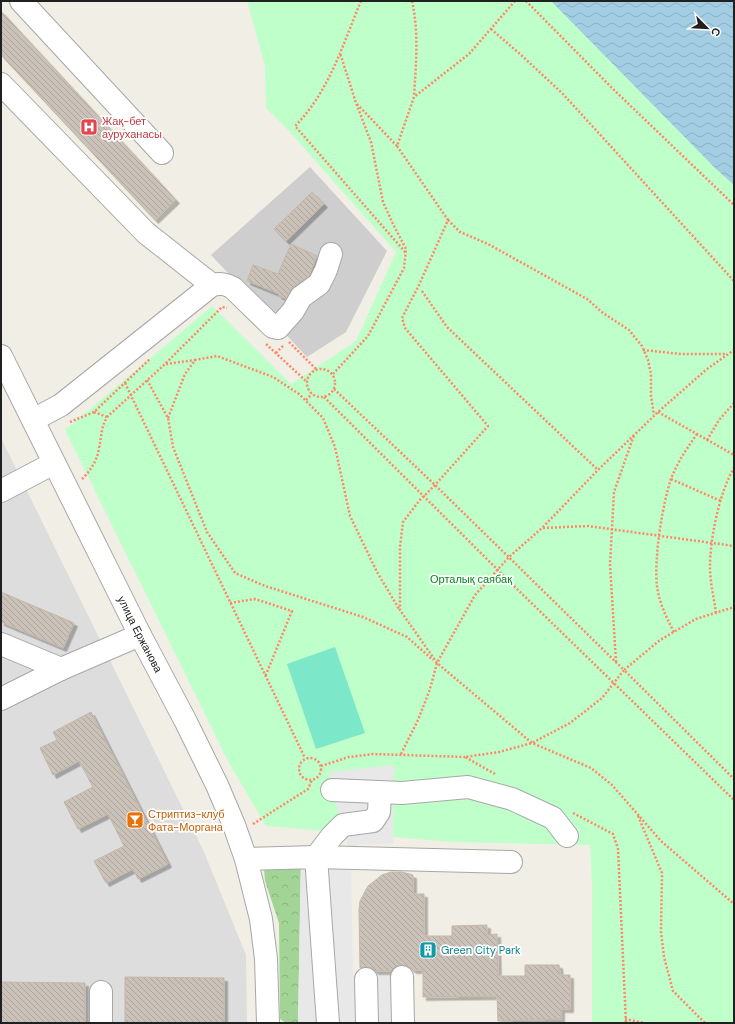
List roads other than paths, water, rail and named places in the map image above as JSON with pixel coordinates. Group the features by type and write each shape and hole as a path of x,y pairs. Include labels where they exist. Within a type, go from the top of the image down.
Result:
{"street":[{"path":"21,1 162,153"},
{"path":"1,84 146,233 212,285"},
{"path":"33,420 61,404 212,285 220,283 226,284 233,288 274,327 278,328 293,310 301,297 318,284 326,270 331,254"},
{"name":"улица Ержанова","path":"1,356 140,636 185,720 217,785 234,825 246,859 261,919 266,959 268,1023"},
{"path":"1,491 54,463"},
{"path":"1,699 61,669 140,636"},
{"path":"1,644 61,669"},
{"path":"332,790 402,793 468,787 512,799 553,818 567,836"},
{"path":"328,1023 316,857 332,836 343,825 373,821 379,812 380,792"},
{"path":"246,859 316,857 511,862"},
{"path":"402,977 403,1023"},
{"path":"366,979 367,1023"},
{"path":"101,992 101,1023"}],"water":[{"path":"551,1 734,1 734,185 715,168"}],"place":[{"name":"Жақ-бет ауруханасы","path":"89,127"},
{"name":"Стриптиз-клуб Фата-Моргана","path":"135,820"},
{"name":"Green City Park","path":"428,950"}],"park label":[{"name":"Орталық саябақ","path":"471,579"}]}
